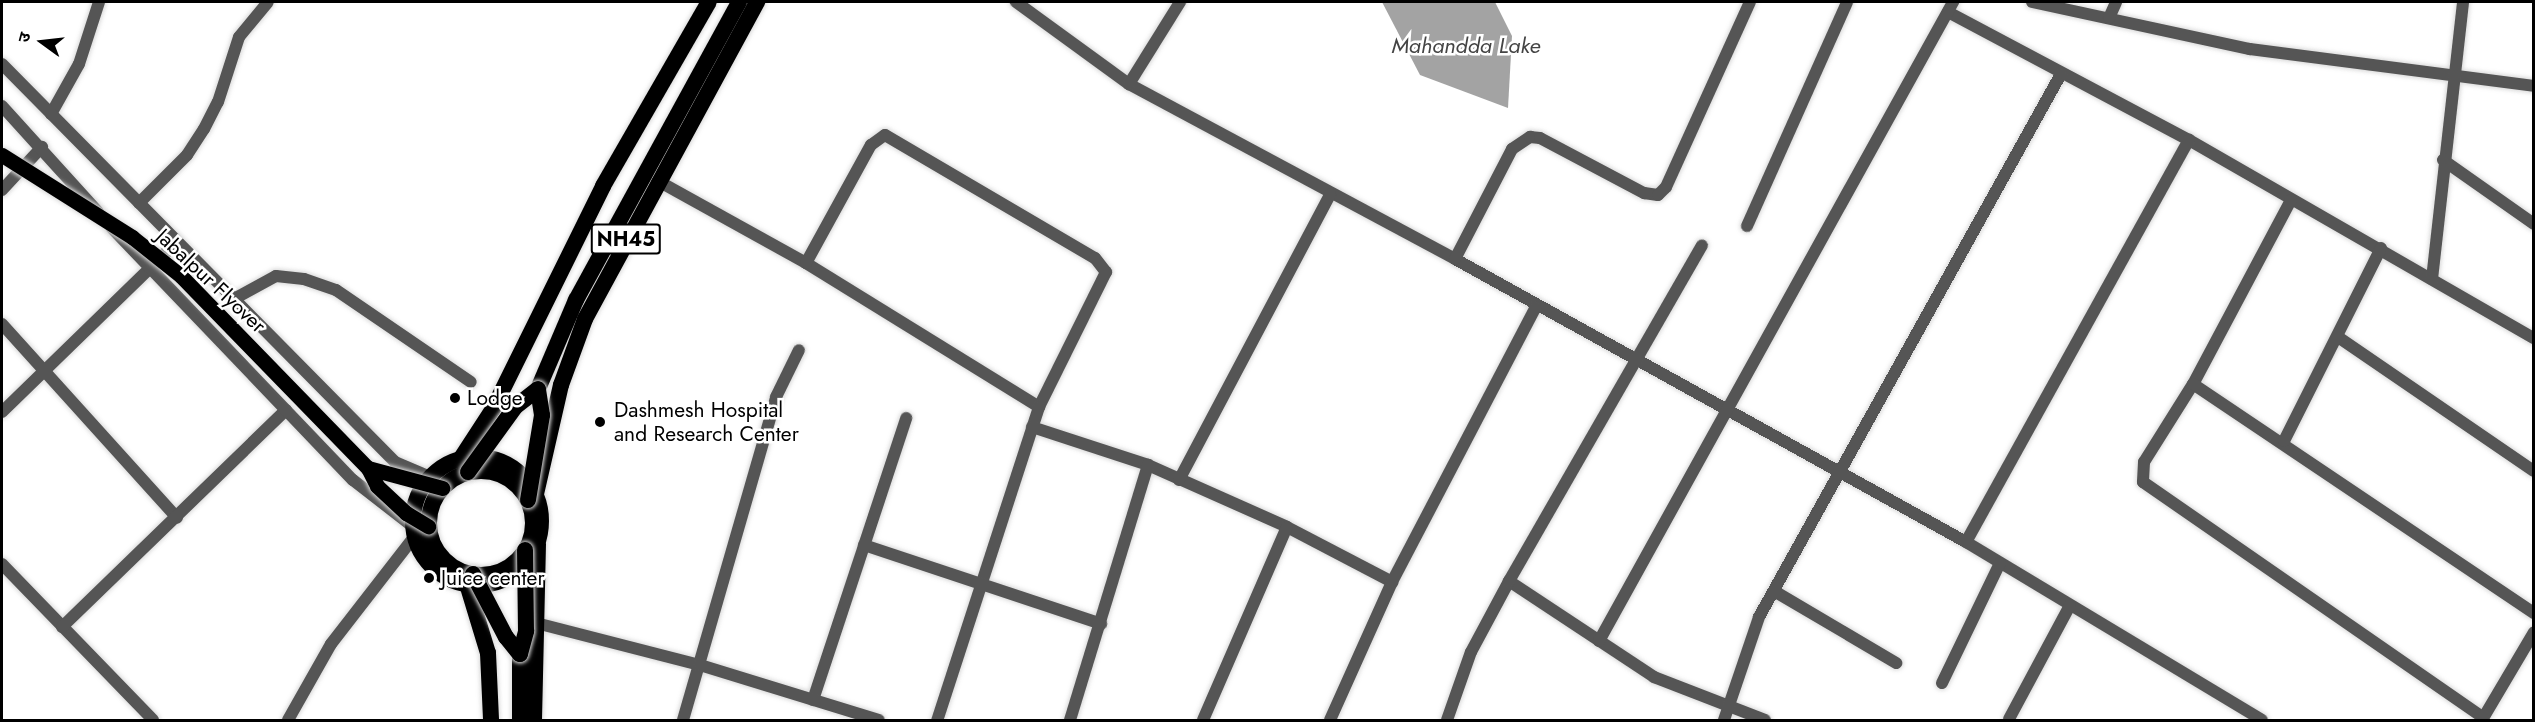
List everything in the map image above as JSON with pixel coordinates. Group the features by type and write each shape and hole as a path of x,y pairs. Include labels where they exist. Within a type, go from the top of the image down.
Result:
{"highway":[{"name":"NH45","path":"436,482 465,465 597,195 709,2"},
{"path":"532,497 516,484 498,474 465,465 515,407 538,389 576,300 739,2"},
{"name":"NH45","path":"534,720 536,623 531,546 532,497 561,385 578,336 658,181 757,2"},
{"path":"532,497 542,415 538,389"},
{"path":"436,482 432,505 418,530 434,545 446,561 470,579 506,637 520,654"},
{"path":"470,579 503,570 531,546"},
{"path":"520,720 520,654 526,631 531,546"},
{"path":"470,579 488,653 491,720"}],"main road":[{"name":"Jabalpur Flyover","path":"2,155 132,237 182,276 368,468 377,486 406,513 418,530"},
{"path":"368,468 436,482"}],"street":[{"path":"51,114 79,64 99,2"},
{"path":"140,203 187,155 204,129 218,102 239,38 268,2"},
{"path":"1016,2 1086,56 1129,84 1330,195 1455,259 1536,307 1639,360 1966,542 2262,720"},
{"path":"1129,84 1180,2"},
{"path":"1455,259 1512,149 1530,137 1540,138 1644,194 1658,195 1665,187 1750,2"},
{"path":"1747,226 1847,2"},
{"path":"2032,2 2250,50 2534,86"},
{"path":"2109,18 2116,2"},
{"path":"2432,279 2452,75 2463,2"},
{"path":"1599,641 1951,7 2061,74 2189,140 2291,200 2381,248 2534,338"},
{"path":"2,64 140,203 232,300 395,462 436,482"},
{"path":"1726,714 1749,643 1773,591 2061,74"},
{"path":"2,106 42,147 147,270 353,480 418,530 331,644 288,720"},
{"path":"806,263 871,145 885,135 1095,258 1106,272 1039,407 937,720"},
{"path":"1966,542 2189,140"},
{"path":"2,190 42,147"},
{"path":"2444,160 2534,224"},
{"path":"658,181 806,263 1039,407"},
{"path":"1179,480 1330,195"},
{"path":"2291,200 2193,384 2144,462 2141,473 2147,489 2482,719 2534,632"},
{"path":"2,412 177,242"},
{"path":"1447,720 1471,652 1509,581 1639,360 1702,246"},
{"path":"2284,441 2338,338 2381,248"},
{"path":"232,300 276,276 304,279 336,290 471,382"},
{"path":"1330,720 1392,582 1536,307"},
{"path":"2,324 177,518"},
{"path":"2338,338 2534,471"},
{"path":"683,720 776,397 799,350"},
{"path":"2193,384 2284,441 2534,613"},
{"path":"62,627 286,410"},
{"path":"813,700 906,418"},
{"path":"1032,427 1148,465 1287,527 1392,582"},
{"path":"1070,720 1148,465"},
{"path":"1203,720 1287,527"},
{"path":"864,545 981,581 1101,624"},
{"path":"1942,683 2000,562"},
{"path":"2,564 153,720"},
{"path":"1509,581 1654,677 1726,714 1765,720"},
{"path":"1773,591 1896,663"},
{"path":"2009,719 2070,605"},
{"path":"536,623 700,665 879,720"}],"water":[{"name":"Mahandda Lake","path":"1382,2 1495,2 1512,36 1508,108 1420,75"}],"place":[{"name":"Lodge","path":"455,398"},
{"name":"Dashmesh Hospital and Research Center","path":"600,422"},
{"name":"Juice center","path":"429,578"}]}
